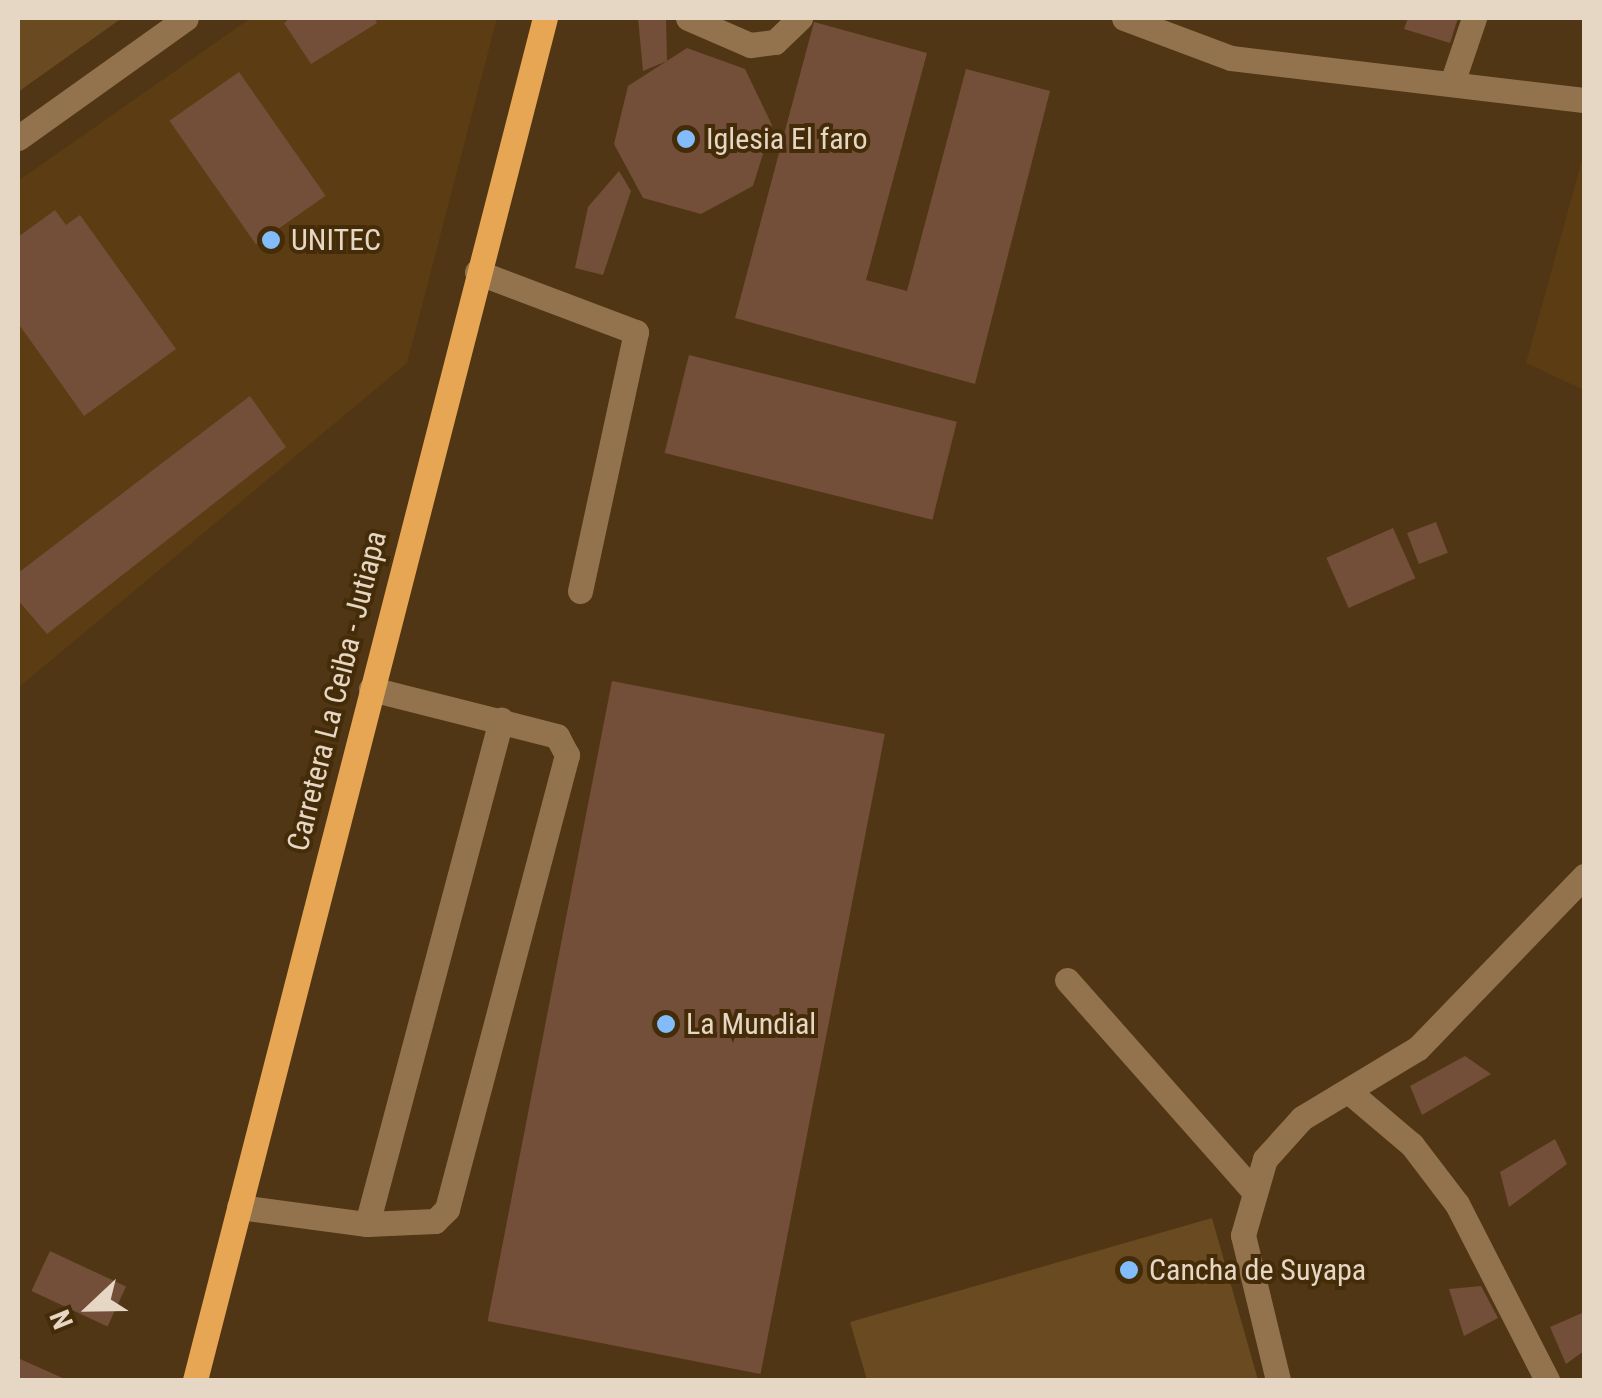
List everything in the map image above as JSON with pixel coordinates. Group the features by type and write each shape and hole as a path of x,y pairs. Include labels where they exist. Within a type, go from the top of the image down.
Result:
{"main road":[{"name":"Carretera La Ceiba - Jutiapa","path":"195,1380 477,272 546,18"}],"street":[{"path":"18,138 186,18"},
{"path":"688,18 775,42 800,18"},
{"path":"1124,18 1231,58 1584,100"},
{"path":"1452,83 1474,18"},
{"path":"477,272 636,332 580,592"},
{"path":"240,1208 367,1224 434,1222 462,1152 568,756 558,736 371,689"},
{"path":"367,1224 501,720"},
{"path":"1278,1380 1248,1272 1253,1190 1283,1132 1353,1095 1418,1048 1584,876"},
{"path":"1067,980 1253,1190"},
{"path":"1353,1095 1412,1145 1457,1204 1547,1380"}],"shaded area":[{"path":"18,18 122,18 18,92"},
{"path":"251,18 497,18 407,363 18,688 18,181"},
{"path":"1584,153 1584,390 1526,363"},
{"name":"Cancha de Suyapa","path":"1212,1218 1258,1380 867,1380 850,1322"}],"building":[{"path":"290,18 374,18 377,23 311,64 284,23"},
{"path":"638,18 666,18 667,61 643,71"},
{"path":"1408,18 1458,18 1450,43 1404,29"},
{"path":"814,22 927,53 866,280 907,291 966,69 1050,91 975,384 735,318"},
{"path":"687,48 745,69 772,125 753,186 701,214 643,198 614,144 628,86"},
{"path":"239,72 326,196 256,244 169,121"},
{"path":"619,171 631,191 603,275 575,268 588,207"},
{"path":"55,210 66,225 80,215 176,349 84,416 18,323 18,237"},
{"path":"689,355 957,422 932,520 665,453"},
{"path":"250,396 286,447 47,634 18,600 18,573"},
{"path":"1436,522 1448,553 1419,564 1407,533"},
{"path":"1393,528 1415,578 1349,608 1326,558"},
{"name":"La Mundial","path":"612,681 885,734 760,1374 488,1321"},
{"path":"1465,1056 1491,1074 1422,1115 1410,1086"},
{"path":"1555,1139 1567,1164 1509,1207 1500,1172"},
{"path":"50,1251 126,1286 108,1326 31,1291"},
{"path":"1481,1286 1498,1318 1464,1336 1449,1289"},
{"path":"1582,1313 1584,1351 1566,1364 1550,1327"},
{"path":"18,1358 67,1380 18,1380"}],"place":[{"name":"Iglesia El faro","path":"686,139"},
{"name":"UNITEC","path":"271,240"},
{"name":"La Mundial","path":"666,1024"},
{"name":"Cancha de Suyapa","path":"1129,1270"}]}
